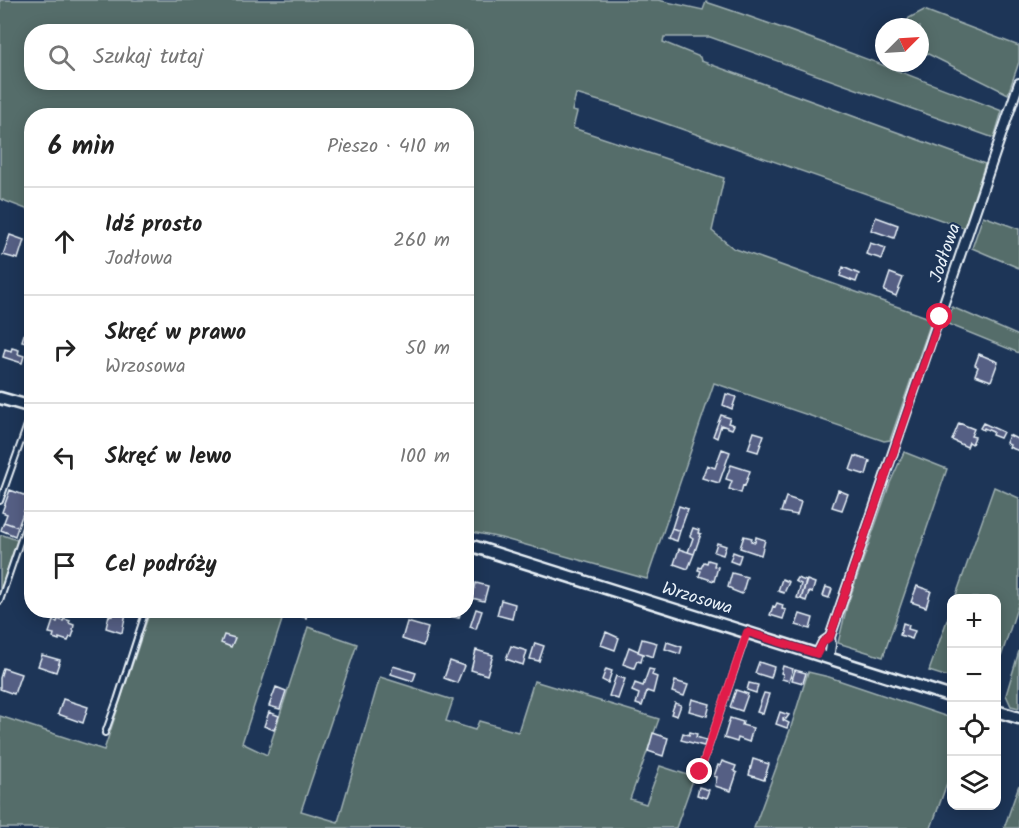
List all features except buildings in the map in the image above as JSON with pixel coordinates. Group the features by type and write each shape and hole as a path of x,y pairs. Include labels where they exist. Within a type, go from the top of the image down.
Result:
{"main road":[{"path":"0,398 24,406"},
{"name":"Wrzosowa","path":"474,547 947,696"},
{"path":"1001,713 1019,718"}],"street":[{"name":"Jodłowa","path":"829,658 830,637 1019,83"},
{"name":"Jodłowa","path":"817,654 823,642 830,637"}],"lane":[{"path":"0,501 24,432"},
{"path":"0,601 24,530"},
{"path":"105,733 143,618"},
{"path":"700,772 747,632"}],"green space":[{"path":"0,0 658,0 703,10 706,2 875,63 875,72 900,72 1002,111 994,138 710,37 664,37 663,42 700,57 701,61 985,164 964,228 576,94 572,111 577,112 573,128 724,178 712,231 733,248 932,319 890,440 884,441 714,383 647,579 474,532 474,108 24,108 24,208 0,199"},
{"path":"924,10 1019,46 1019,62 1008,94 929,54 929,18 909,18"},
{"path":"983,216 1019,229 1019,268 972,248"},
{"path":"952,307 1019,336 1019,353 948,324"},
{"path":"904,452 947,469 883,657 838,643 847,606 890,483"},
{"path":"994,487 1019,498 1019,602 1001,657 1001,594 956,594"},
{"path":"0,536 17,540 0,592"},
{"path":"148,618 283,618 242,743 267,755 308,627 357,644 301,811 338,822 380,677 453,700 446,721 475,730 479,721 518,732 534,681 659,719 630,799 646,804 660,766 694,777 676,828 0,828 0,716 104,750"},
{"path":"947,620 947,677 929,671"},
{"path":"1019,651 1019,708 1011,706 1006,695"},
{"path":"808,672 947,717 947,783 931,828 754,828 790,730"},
{"path":"1019,785 1019,828 1004,828"}],"route":[{"path":"700,772 747,632 817,654 823,642 830,637 940,317"}]}
